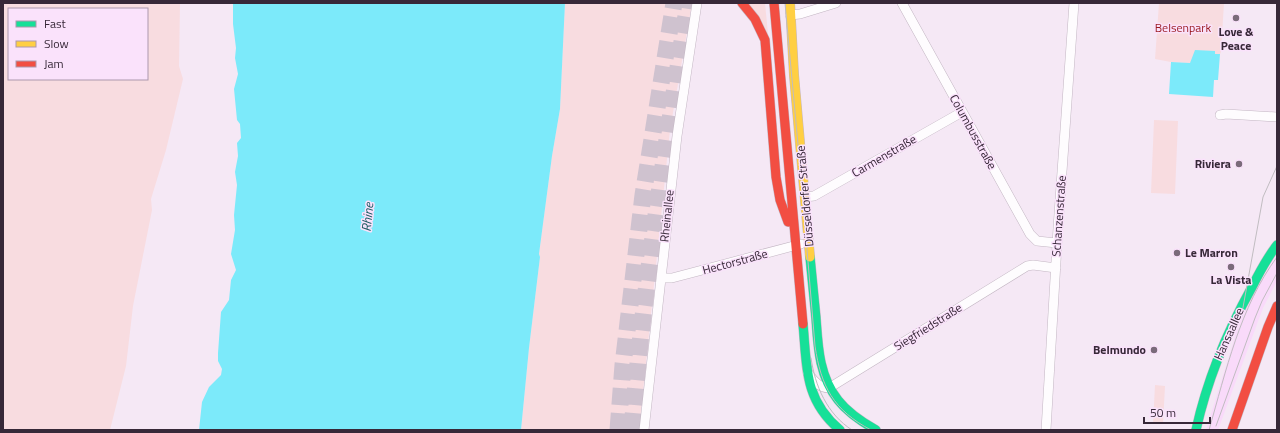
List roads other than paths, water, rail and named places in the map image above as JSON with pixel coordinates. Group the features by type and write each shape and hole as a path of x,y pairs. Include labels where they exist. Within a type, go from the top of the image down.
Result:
{"main road":[{"name":"Düsseldorfer Straße","path":"742,3 755,19 765,40 777,182 785,216 794,232"},
{"name":"Düsseldorfer Straße","path":"774,3 807,372 810,389 817,405 837,424"},
{"name":"Düsseldorfer Straße","path":"790,3 819,357 824,378 839,403"},
{"name":"Hansaallee","path":"1196,430 1206,388 1222,346 1263,265 1277,244"},
{"path":"1232,430 1268,327 1277,306"},
{"path":"837,424 839,403"},
{"path":"839,403 853,416 876,430"},
{"path":"837,424 844,420 862,430"}],"street":[{"name":"Rheinallee","path":"644,430 677,136 697,3"},
{"path":"790,15 800,14 836,3"},
{"name":"Columbusstraße","path":"902,3 1030,234 1037,241 1057,243"},
{"name":"Schanzenstraße","path":"1046,430 1057,243 1074,3"},
{"name":"Carmenstraße","path":"805,197 814,196 962,112"},
{"path":"1220,115 1277,116"},
{"name":"Hectorstraße","path":"660,278 672,278 809,242"},
{"name":"Siegfriedstraße","path":"829,388 1027,266 1033,265 1056,268"},
{"path":"807,372 816,383 822,387 829,388"}],"water":[{"name":"Rhine","path":"233,3 565,3 560,109 539,254 540,257 521,430 199,430 202,402 209,387 221,375 222,369 218,361 218,353 221,312 229,300 231,280 236,270 231,254 235,230 234,215 237,185 235,172 238,156 237,143 241,138 240,124 237,120 234,89 238,74 235,58 236,48 233,24"},
{"path":"1195,50 1215,51 1215,54 1220,54 1218,80 1214,80 1213,97 1169,94 1171,62 1190,63"}],"tunnel":[{"path":"618,430 623,365 643,195 674,3"},
{"path":"632,430 642,323 649,269 688,3"}],"tram line":[{"path":"785,3 815,346 821,373 831,396 847,414 871,430"},
{"path":"1242,313 1263,197 1277,166"},
{"path":"1209,430 1228,363 1244,318 1264,276 1277,257"},
{"path":"1216,426 1255,318 1277,273"},
{"path":"811,358 819,389 829,408 852,430"}],"place":[{"name":"Love & Peace","path":"1236,18"},
{"name":"Riviera","path":"1239,164"},
{"name":"Le Marron","path":"1177,253"},
{"name":"La Vista","path":"1231,267"},
{"name":"Belmundo","path":"1154,350"}],"park label":[{"name":"Belsenpark","path":"1183,28"}]}
